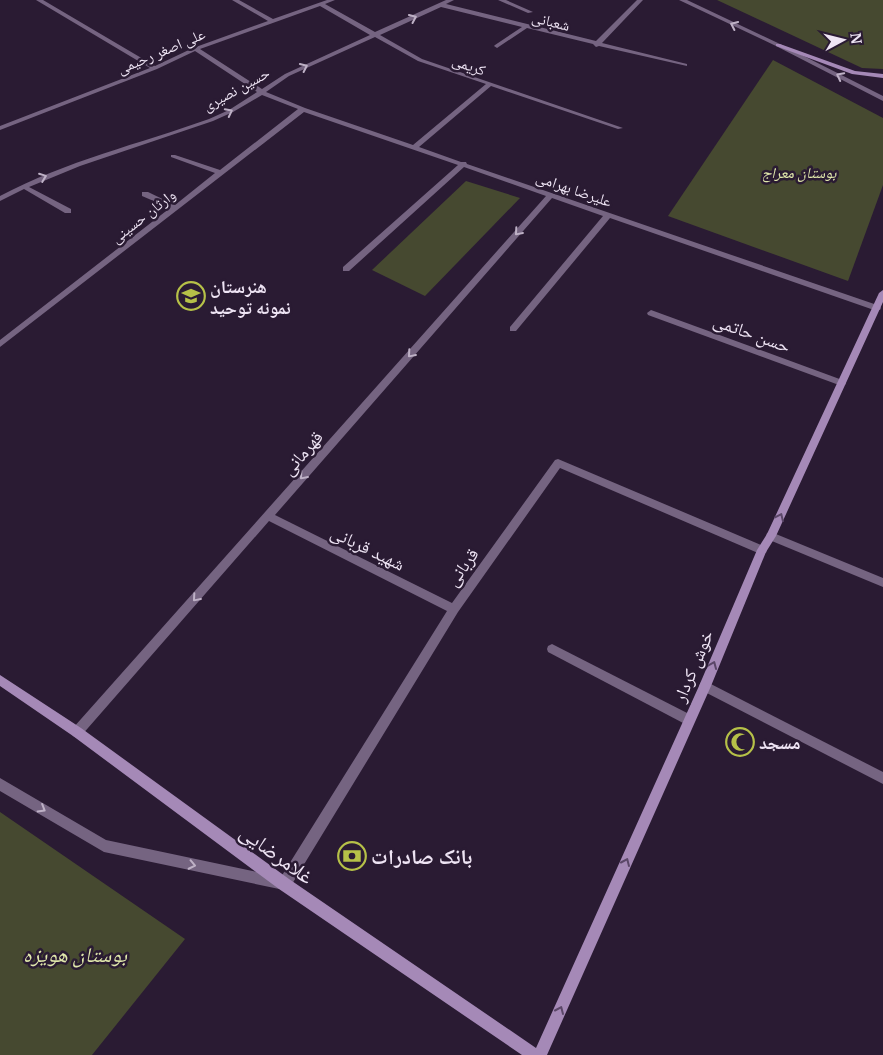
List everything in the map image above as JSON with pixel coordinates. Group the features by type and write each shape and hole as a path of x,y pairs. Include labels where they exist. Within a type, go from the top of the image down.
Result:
{"street":[{"path":"38,0 155,68"},
{"path":"236,0 272,21"},
{"name":"علی اصغر رحیمی","path":"0,128 155,68 195,49 332,0"},
{"name":"حسین نصیری","path":"0,199 23,186 212,120 263,93 287,76 451,0"},
{"path":"501,0 530,12"},
{"path":"596,45 640,0"},
{"path":"682,0 778,45 883,99"},
{"name":"کریمی","path":"320,4 420,60 620,128"},
{"name":"شعبانی","path":"441,5 596,45 685,65"},
{"path":"497,46 525,27"},
{"path":"778,45 854,73 883,76"},
{"name":"علیرضا بهرامی","path":"195,49 263,93 303,109 464,163 550,196 877,308"},
{"path":"414,147 489,85"},
{"name":"وارثان حسینی","path":"0,344 303,109"},
{"path":"173,156 221,173"},
{"path":"346,269 464,163"},
{"path":"23,186 68,211"},
{"path":"145,194 176,208"},
{"name":"قهرمانی","path":"78,732 550,196"},
{"path":"513,329 608,216"},
{"name":"خوش کردار","path":"540,1055 704,686 762,550 771,536 883,293"},
{"name":"حسن حاتمی","path":"651,313 842,383"},
{"name":"قربانی","path":"284,884 454,609 558,463 762,550"},
{"name":"شهید قربانی","path":"268,516 454,609"},
{"path":"771,536 883,583"},
{"path":"552,649 689,720"},
{"name":"غلامرضایی","path":"0,680 78,732 284,884 534,1055"},
{"path":"704,686 883,778"},
{"path":"0,784 104,846 284,884"}],"green space":[{"path":"717,0 883,0 883,69 862,68"},
{"name":"بوستان معراج","path":"773,60 883,118 883,185 848,281 668,216"},
{"path":"466,181 520,198 425,296 372,270"},
{"name":"بوستان هویزه","path":"0,812 185,939 92,1055 0,1055"}],"place":[{"name":"هنرستان نمونه توحید","path":"191,296"},
{"name":"مسجد","path":"740,742"},
{"name":"بانک صادرات","path":"352,856"}]}
